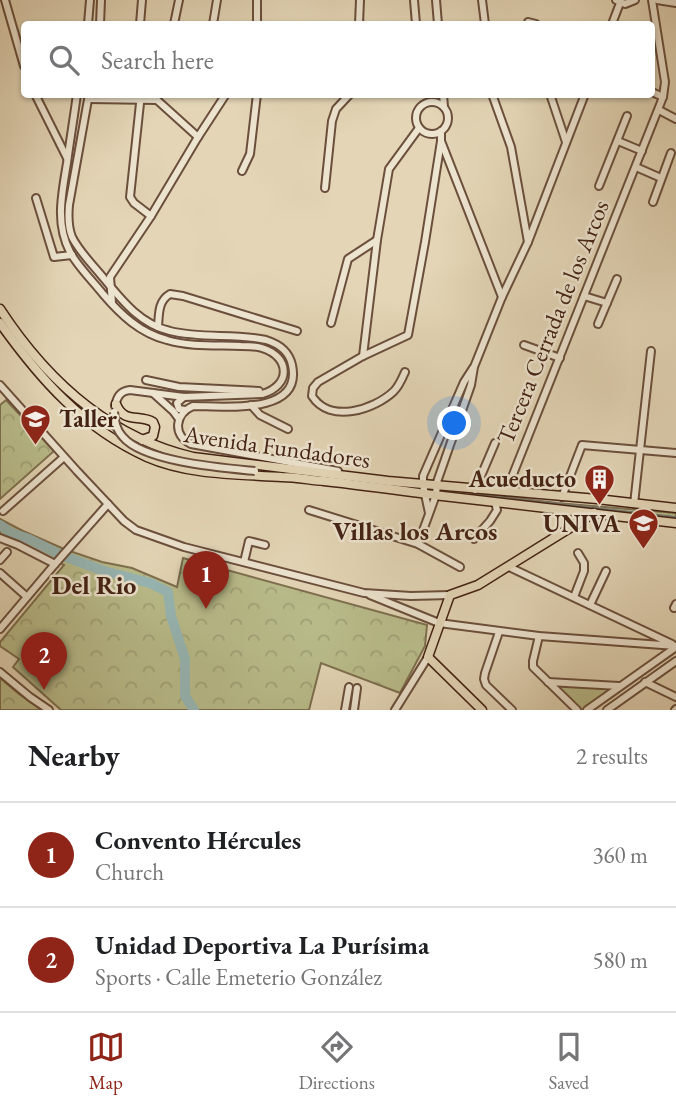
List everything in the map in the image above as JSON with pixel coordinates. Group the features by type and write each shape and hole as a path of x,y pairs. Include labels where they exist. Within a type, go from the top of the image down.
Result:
{"main road":[{"name":"Avenida Fundadores","path":"0,309 58,382 88,407 140,440 170,452 193,457 388,481 430,491"},
{"name":"Avenida Fundadores","path":"0,323 60,397 80,415 133,450 166,464 254,476 430,491"},
{"path":"115,408 124,416 145,418 152,422 155,426 153,436 140,440"},
{"path":"430,491 506,492 676,508"},
{"path":"473,493 495,502 676,523"},
{"path":"482,710 428,657 450,594 478,585 594,513 597,499"}],"street":[{"path":"5,0 21,56"},
{"path":"88,21 90,0"},
{"path":"100,21 101,0"},
{"path":"140,21 142,0"},
{"path":"175,21 179,0"},
{"path":"214,21 218,0"},
{"path":"257,0 257,21"},
{"path":"359,21 360,0"},
{"path":"414,0 416,21"},
{"path":"436,0 438,21"},
{"path":"482,0 485,21"},
{"path":"613,21 618,2 630,4 635,0"},
{"path":"654,0 676,3"},
{"name":"Tercera Cerrada de los Arcos","path":"506,492 663,97 665,82 654,0"},
{"path":"655,93 663,97"},
{"path":"37,98 67,159"},
{"path":"76,98 60,218 66,244 72,255 136,327 169,341 263,348 279,358 285,373 278,386 271,391 251,395 184,397 124,391 118,396 115,408 118,429 123,438 140,449 180,461 282,477"},
{"path":"89,98 69,205 68,218 76,245 110,287 141,318 158,327 185,334 260,338 277,343 291,360 291,383 286,393 278,399 267,404 193,406 185,410 178,419 177,428 182,438 191,444 388,481"},
{"path":"143,98 130,197 151,216"},
{"path":"159,98 198,137"},
{"path":"111,300 110,277 151,216 220,98"},
{"path":"242,171 250,154 257,98"},
{"path":"326,188 332,121 336,109 346,98"},
{"path":"423,98 424,103"},
{"path":"443,98 448,117 441,131 425,133 419,128 415,120 417,110 424,103 438,103 444,107"},
{"path":"493,98 511,147 528,242"},
{"path":"551,98 566,142"},
{"path":"418,544 429,513 430,491 423,477 528,242 583,98"},
{"path":"659,110 676,119"},
{"path":"599,186 627,116"},
{"path":"363,356 377,240 389,169 419,128"},
{"path":"405,372 397,389 377,404 355,411 326,408 312,396 313,388 318,382 363,356 408,335 441,131"},
{"path":"441,141 502,297"},
{"path":"618,141 642,151"},
{"path":"653,202 671,153"},
{"path":"636,167 661,178"},
{"path":"36,198 54,257 72,255"},
{"path":"331,323 348,259 377,240"},
{"path":"99,288 106,287 105,279"},
{"path":"598,324 617,279"},
{"path":"111,300 114,294 120,298"},
{"path":"158,327 160,305 170,294 297,331"},
{"path":"584,296 607,303"},
{"path":"524,345 561,358"},
{"path":"634,504 651,351"},
{"path":"429,513 430,491 437,482 471,385 474,367"},
{"path":"146,380 179,387 271,391"},
{"path":"0,385 108,504 136,530 184,547 364,593 439,623 540,636 676,646"},
{"path":"153,393 178,419"},
{"path":"184,397 177,403 179,409 185,410"},
{"path":"251,405 260,415 288,429"},
{"path":"473,493 495,443"},
{"path":"562,497 582,445 676,453"},
{"path":"3,511 64,457"},
{"path":"474,539 497,510 495,502"},
{"path":"0,629 108,504"},
{"path":"309,510 418,544 460,567"},
{"path":"0,538 56,562"},
{"path":"244,562 249,541 265,545"},
{"path":"0,560 7,552"},
{"path":"574,597 584,571 584,564 578,553"},
{"path":"509,567 676,646"},
{"path":"590,605 606,571"},
{"path":"0,573 26,596"},
{"path":"364,593 411,596 450,594"},
{"path":"499,632 484,680 512,710"},
{"path":"540,636 533,667 577,710"},
{"path":"587,710 676,646"},
{"path":"399,709 428,657"},
{"path":"607,710 676,661"},
{"path":"0,672 49,710"},
{"path":"547,682 619,686"},
{"path":"645,682 676,697"},
{"path":"345,710 349,687"},
{"path":"354,710 357,688"}],"green space":[{"path":"6,400 54,451 0,499 0,405"},
{"path":"444,489 557,503 676,513 676,521 445,494"},
{"path":"0,519 64,549 102,562 132,568 177,587 183,558 427,625 425,646 400,693 321,663 309,710 61,710 13,667 19,659 0,646 0,642 64,565 0,534"},
{"path":"0,678 19,694 42,710 0,710"},
{"path":"547,682 619,686 587,710 577,710"}],"waterway":[{"path":"479,495 676,517"},
{"path":"0,525 11,533 61,555 104,571 150,583 168,592 171,616 185,659 185,696 194,710"}],"place":[{"name":"Taller","path":"36,446"},
{"name":"Acueducto","path":"599,506"},
{"name":"UNIVA","path":"643,551"},
{"name":"Convento Hércules","path":"206,609"},
{"name":"Unidad Deportiva La Purísima","path":"44,690"}],"district":[{"name":"Villas los Arcos","path":"415,531"},
{"name":"Del Rio","path":"94,585"}]}
